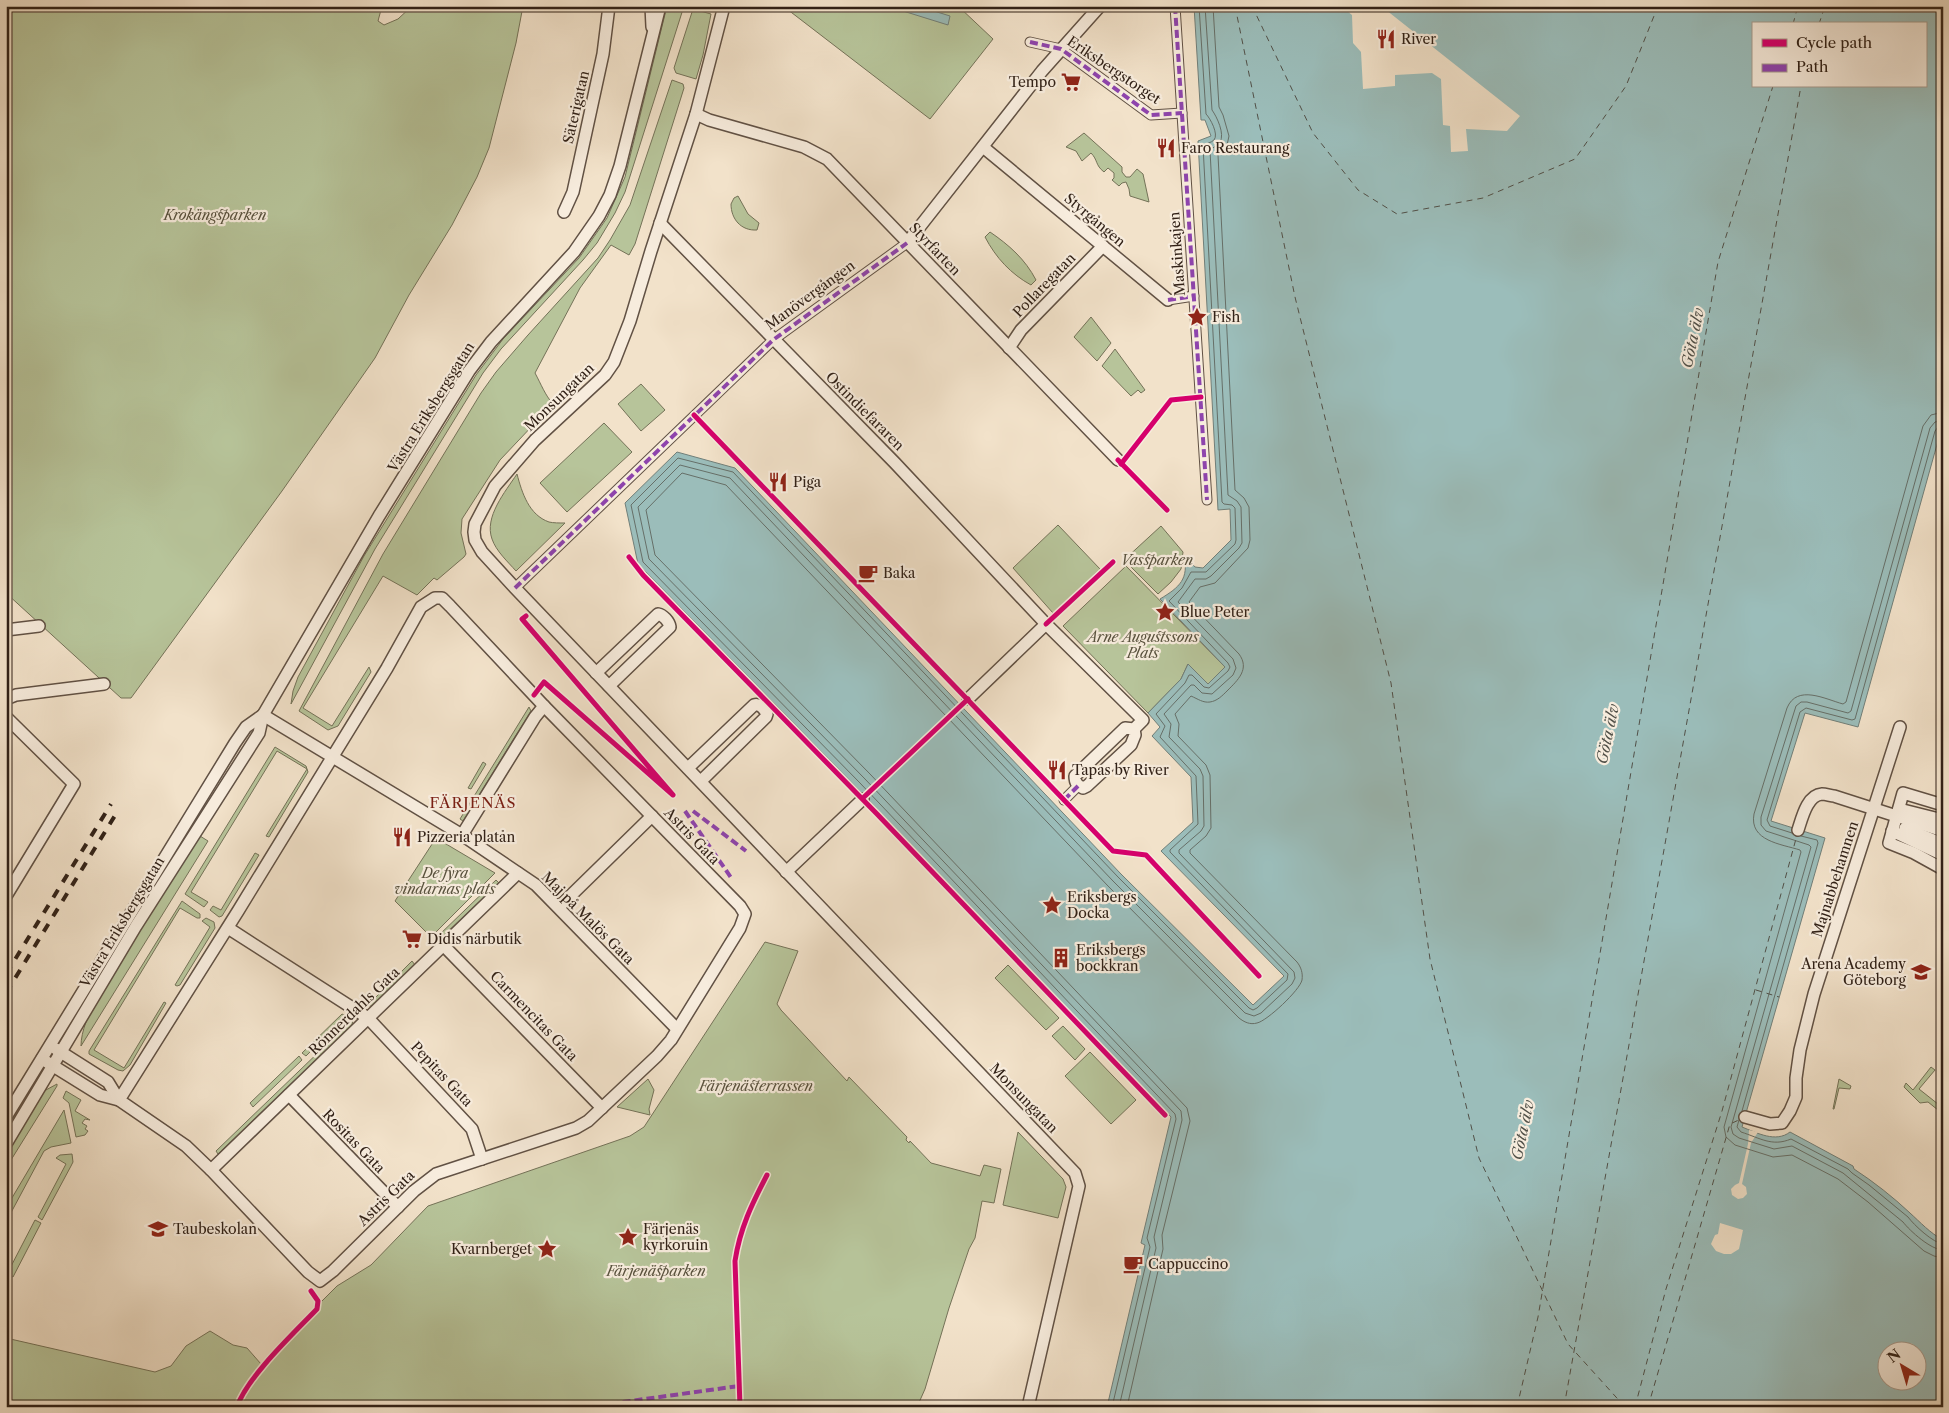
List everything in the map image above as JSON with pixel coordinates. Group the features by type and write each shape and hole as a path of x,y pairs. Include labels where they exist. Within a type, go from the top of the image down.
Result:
{"street":[{"name":"Säterigatan","path":"564,212 572,192 603,54 608,6"},
{"name":"Västra Eriksbergsgatan","path":"651,6 653,38"},
{"name":"Västra Eriksbergsgatan","path":"6,1144 136,926 259,733 262,715 379,516 469,371 491,342 574,252 599,216 610,195 620,166 660,6"},
{"name":"Monsungatan","path":"724,6 696,114 630,321 614,362 605,375 512,464 495,486 474,524 474,532 478,546 515,588 1074,1171 1079,1186 1028,1406"},
{"name":"Manövergången","path":"515,588 773,340 907,243 1042,71 1100,6"},
{"name":"Maskinkajen","path":"1175,6 1207,500"},
{"name":"Eriksbergstorget","path":"1030,42 1061,49 1151,115 1182,114"},
{"name":"Styrfarten","path":"696,114 709,120 804,147 827,159 1118,460"},
{"name":"Styrgången","path":"983,147 1168,300 1194,296"},
{"name":"Ostindiefararen","path":"660,223 895,463 1046,624 1142,720 1134,729"},
{"name":"Pollaregatan","path":"1009,348 1021,330 1103,246"},
{"name":"Astris Gata","path":"42,1059 100,1095 119,1100 186,1146 308,1272 320,1281 333,1271 414,1191 436,1174 576,1128 588,1121 657,1056 678,1029 740,928 745,914 740,906 544,706 450,606 442,598 435,598 421,607 387,668 228,928 119,1100"},
{"path":"596,673 658,614 662,614 670,626 609,686"},
{"path":"968,700 1046,624"},
{"path":"6,630 39,626"},
{"path":"6,699 104,684"},
{"path":"688,768 754,704 759,705 767,714 766,717 701,781"},
{"path":"462,835 535,717 544,706"},
{"name":"Västra Eriksbergsgatan","path":"6,1117 235,743 246,727 262,715"},
{"name":"Maj på Malös Gata","path":"262,715 462,835 536,885 678,1029"},
{"path":"6,717 74,784 7,893"},
{"name":"Majnabbehamnen","path":"1745,1118 1770,1124 1782,1123 1796,1098 1796,1078 1800,1050 1814,994 1900,727"},
{"name":"Ostindiefararen","path":"1125,728 1134,729 1135,735 1131,745 1087,786 1083,788 1078,786 1075,776 1125,728"},
{"name":"Ostindiefararen","path":"1064,800 1078,786"},
{"name":"Majnabbehamnen","path":"1798,830 1806,807 1814,797 1821,794 1873,809 1896,819"},
{"path":"786,872 863,799"},
{"path":"1896,819 1943,805"},
{"path":"1896,819 1943,813"},
{"path":"558,907 652,816"},
{"path":"1896,819 1943,820"},
{"path":"1896,819 1943,832"},
{"path":"1896,819 1943,844"},
{"path":"1896,819 1943,855"},
{"path":"1896,819 1943,862"},
{"path":"1896,819 1914,853 1943,869"},
{"name":"Rönnerdahls Gata","path":"211,1170 518,873"},
{"name":"Pepitas Gata","path":"228,928 368,1018 472,1129 482,1159"},
{"name":"Carmencitas Gata","path":"444,945 602,1108"},
{"name":"Astris Gata","path":"51,1046 108,1082 119,1100"},
{"name":"Rositas Gata","path":"289,1095 398,1207"}],"green space":[{"name":"Krokängsparken","path":"6,6 35,6 38,8 41,6 382,6 378,21 384,25 398,19 412,6 523,6 516,43 489,148 477,177 452,225 409,295 375,358 282,491 131,698 121,698 6,593"},
{"path":"667,6 684,6 625,192 615,213 597,243 583,260 501,349 483,373 375,549 291,704 298,677 364,556 476,375 503,339 579,258 607,218 625,177"},
{"path":"783,6 958,6 993,39 930,119"},
{"path":"693,9 711,14 696,79 676,73 674,68"},
{"path":"672,80 683,84 684,88 635,244 629,255 611,245 580,288 535,373 553,404 500,460 462,519 461,533 466,554 464,557 437,580 434,578 417,595 383,576 303,708 332,726 369,667 371,672 338,726 328,730 299,711 383,554 481,393 496,372 528,335 598,258 610,240 630,205"},
{"path":"1084,133 1122,167 1122,172 1126,177 1130,177 1137,169 1143,174 1149,202 1130,196 1126,182 1119,186 1112,180 1114,173 1108,168 1104,172 1091,153 1082,161 1076,151 1066,147"},
{"path":"738,196 748,214 759,223 757,230 751,230 742,226 735,219 731,204 734,198"},
{"path":"990,232 1010,247 1027,265 1036,280 1031,285 1017,276 999,259 985,237"},
{"path":"1091,317 1111,343 1097,361 1074,337"},
{"path":"1115,349 1145,390 1141,393 1138,390 1131,396 1102,366"},
{"path":"641,384 665,410 641,431 618,404"},
{"path":"604,423 632,452 567,512 540,483"},
{"path":"517,474 521,489 531,509 542,519 549,522 565,523 516,571 496,548 490,531 493,514 497,505"},
{"path":"1058,525 1100,569 1053,613 1013,568"},
{"name":"Vassparken","path":"1161,526 1183,552 1181,569 1158,594 1124,560"},
{"name":"Arne Augustssons Plats","path":"1126,566 1225,667 1208,684 1188,664 1181,679 1148,713 1063,626"},
{"path":"529,707 531,711 463,821 460,819"},
{"path":"275,747 306,766 307,769 277,751 191,892 208,902 204,907 185,894"},
{"path":"483,762 486,764 471,789 468,788"},
{"path":"307,769 308,772 269,837 266,836"},
{"path":"200,836 208,841 81,1046 84,1028 96,1000"},
{"name":"De fyra vindarnas plats","path":"436,838 495,873 431,937 395,901"},
{"path":"255,853 259,855 222,916 219,917 210,910 213,906 221,910"},
{"path":"496,880 499,883 441,938 436,938"},
{"path":"182,901 200,914 200,918 180,908 94,1050 124,1068 164,1002 166,1003 130,1065 123,1071 118,1070 89,1054 89,1051"},
{"path":"206,918 214,922 215,928 180,985 177,986 175,985 210,927 202,921"},
{"name":"Färjenäsparken","path":"765,942 798,951 777,1004 781,1010 847,1081 849,1077 907,1137 906,1140 909,1143 910,1141 931,1163 980,1176 984,1165 1001,1169 994,1203 982,1201 975,1238 969,1249 925,1389 917,1407 6,1407 6,1338 155,1372 171,1366 186,1346 210,1331 233,1345 247,1348 261,1364 337,1286 371,1265 428,1206 630,1136 644,1127"},
{"path":"412,961 415,965 372,1006 367,1006"},
{"path":"1008,965 1059,1018 1046,1030 995,978"},
{"path":"342,1014 346,1016 306,1056 302,1053"},
{"path":"353,1019 352,1025 218,1154 216,1151"},
{"path":"1063,1026 1085,1049 1075,1060 1052,1036"},
{"path":"1090,1052 1136,1100 1111,1124 1065,1076"},
{"path":"299,1056 302,1060 253,1107 250,1103"},
{"path":"1931,1067 1935,1070 1919,1089 1943,1108 1943,1114 1928,1102 1920,1103 1904,1087 1906,1083 1913,1090"},
{"path":"43,1071 6,1135 14,1110"},
{"path":"648,1079 654,1090 649,1109 650,1115 617,1107"},
{"path":"1839,1079 1851,1086 1850,1089 1839,1088 1833,1109"},
{"path":"57,1084 6,1168 6,1152 44,1091"},
{"path":"66,1091 81,1100 75,1111 90,1120 85,1119 82,1123 87,1126 85,1129 88,1131 85,1135 76,1137 69,1103 63,1098"},
{"path":"64,1110 71,1143 51,1147 44,1151 6,1222 6,1208"},
{"path":"1018,1132 1063,1179 1066,1187 1058,1218 1003,1205"},
{"path":"72,1154 73,1162 42,1220 38,1217 66,1164 56,1158 60,1155"},
{"path":"35,1220 41,1223 13,1277 7,1274"}],"water":[{"path":"887,6 918,6 950,16 948,25"},
{"name":"Göta älv","path":"1194,6 1943,6 1943,423 1858,727 1805,713 1771,821 1825,838 1742,1127 1773,1137 1779,1137 1790,1132 1853,1166 1854,1169 1904,1207 1929,1231 1943,1240 1943,1407 1107,1407 1145,1245 1141,1243 1171,1117 856,787 638,564 625,503 677,452 735,468 1121,874 1253,1005 1284,976 1161,851 1193,822 1191,777 1152,736 1160,727 1148,713 1181,679 1188,664 1208,684 1225,667 1160,599 1181,582 1185,570 1184,555 1195,567 1203,568 1231,540 1230,509 1218,510 1198,141 1211,136 1205,120 1201,120"}],"pier":[{"path":"1341,6 1381,6 1520,116 1507,131 1466,129 1468,151 1451,152 1450,126 1443,125 1441,79 1432,73 1395,75 1395,86 1363,89 1361,52 1353,43 1352,15"},
{"path":"1749,1130 1758,1132 1751,1143 1742,1184 1746,1187 1747,1194 1743,1198 1738,1199 1732,1195 1731,1189 1739,1183 1748,1144"},
{"path":"1720,1223 1743,1230 1739,1249 1731,1254 1716,1251 1711,1244 1715,1235 1718,1234"}],"ferry route":[{"path":"1235,6 1295,297 1391,683 1430,959 1479,1158 1568,1344 1625,1407"},
{"path":"1252,6 1313,133 1358,190 1397,214 1483,198 1575,159 1626,86 1658,6"},
{"path":"1794,22 1798,6"},
{"path":"1820,22 1825,6"},
{"path":"1517,1407 1538,1317 1718,262 1772,88"},
{"path":"1564,1407 1801,88"},
{"path":"1635,1407 1666,1289 1722,1111 1797,835"},
{"path":"1756,990 1779,997"},
{"path":"1648,1407 1730,1124 1741,1119"}],"railway":[{"path":"6,974 111,804"},
{"path":"6,993 119,809"}],"marked path":[{"path":"1175,6 1207,500"},
{"path":"1030,42 1061,49 1151,115 1182,113"},
{"path":"515,588 773,340 907,243"},
{"path":"1168,300 1194,296"},
{"path":"1064,800 1078,786"},
{"path":"685,811 732,879"},
{"path":"693,811 746,851"},
{"path":"587,1407 739,1386"}],"cycle path":[{"path":"1121,464 1171,400 1201,397"},
{"path":"694,415 1113,851 1146,855 1259,976"},
{"path":"1118,460 1167,510"},
{"path":"629,557 643,575 877,814 1165,1115"},
{"path":"1046,624 1113,562"},
{"path":"526,616 522,619 673,795 544,682 534,695"},
{"path":"864,797 968,699"},
{"path":"740,1407 735,1261 743,1227 767,1175"},
{"path":"237,1407 250,1382 317,1309 318,1301 311,1291"}],"place":[{"name":"River","path":"1386,39"},
{"name":"Tempo","path":"1071,82"},
{"name":"Faro Restaurang","path":"1166,148"},
{"name":"Fish","path":"1197,317"},
{"name":"Piga","path":"778,482"},
{"name":"Baka","path":"868,573"},
{"name":"Blue Peter","path":"1165,612"},
{"name":"Tapas by River","path":"1057,770"},
{"name":"Pizzeria platån","path":"402,837"},
{"name":"Eriksbergs Docka","path":"1052,905"},
{"name":"Didis närbutik","path":"412,939"},
{"name":"Eriksbergs bockkran","path":"1061,958"},
{"name":"Arena Academy Göteborg","path":"1921,972"},
{"name":"Taubeskolan","path":"158,1229"},
{"name":"Färjenäs kyrkoruin","path":"628,1237"},
{"name":"Kvarnberget","path":"547,1249"},
{"name":"Cappuccino","path":"1133,1264"}],"district":[{"name":"FÄRJENÄS","path":"473,803"}],"park label":[{"name":"Färjenästerrassen","path":"756,1086"}]}
